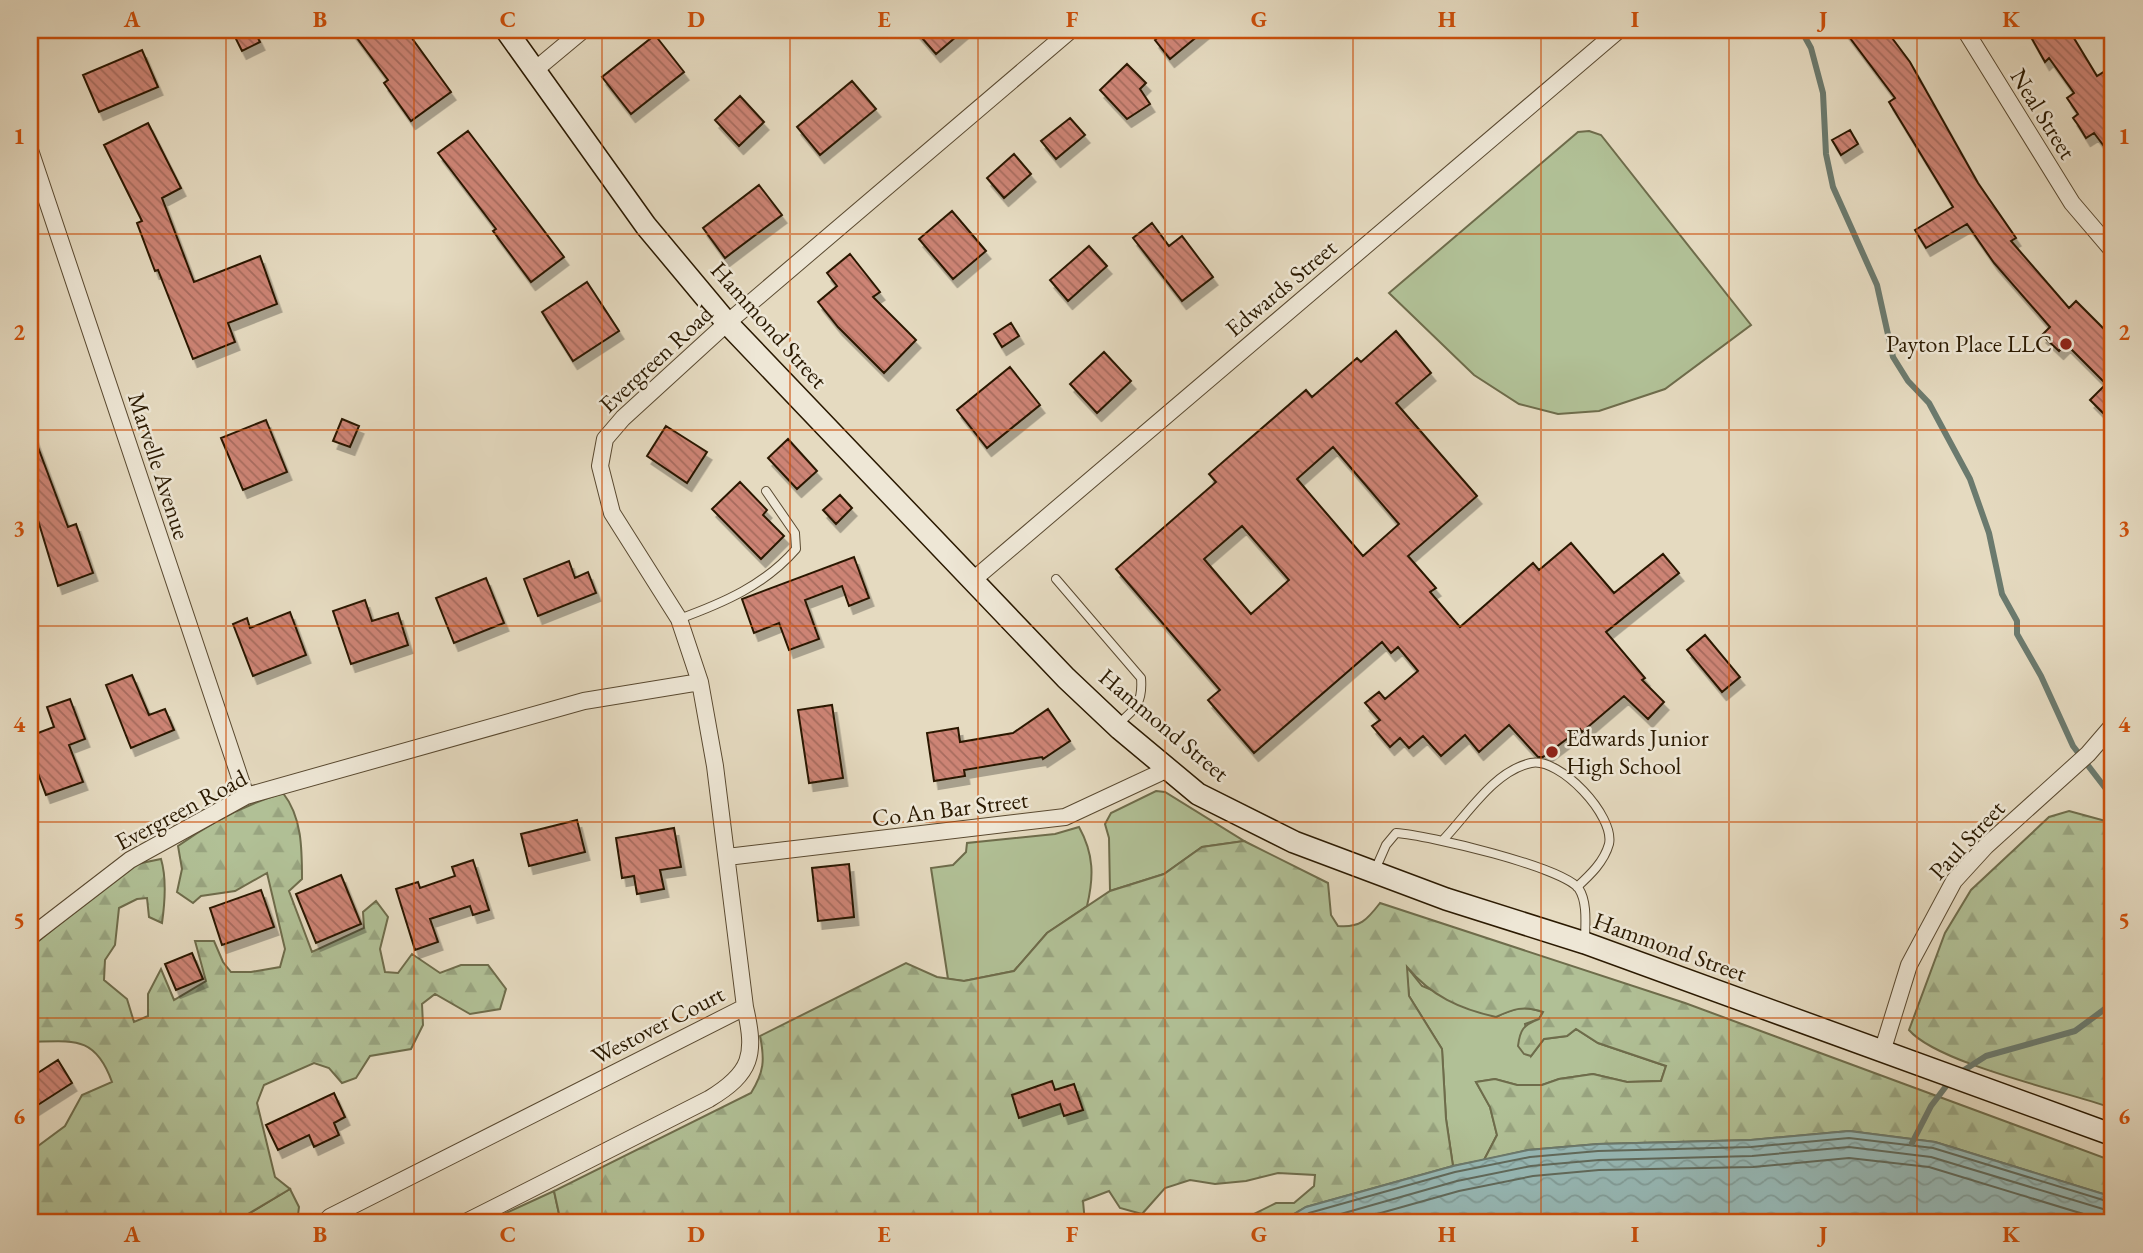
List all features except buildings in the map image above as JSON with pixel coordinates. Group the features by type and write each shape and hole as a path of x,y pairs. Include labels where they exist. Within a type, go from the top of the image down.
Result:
{"street":[{"name":"Hammond Street","path":"506,30 646,226 727,323 1116,726 1198,794 1294,842 1373,873 1585,943 2113,1136"},
{"path":"535,70 583,30"},
{"name":"Evergreen Road","path":"745,1007 727,857 700,682 679,619 612,513 600,466 605,439 623,418 727,323 1070,30"},
{"name":"Edwards Street","path":"973,580 1619,30"},
{"name":"Neal Street","path":"1965,30 2072,203 2113,251"},
{"name":"Marvelle Avenue","path":"30,149 246,796"},
{"name":"Evergreen Road","path":"30,937 130,860 246,796 584,701 700,682"},
{"name":"Paul Street","path":"1882,1052 1909,965 1954,881 1986,846 2088,754 2113,725"},
{"name":"Co An Bar Street","path":"727,857 1065,817 1168,768"},
{"name":"Westover Court","path":"324,1223 330,1217 745,1007 752,1039 750,1059 740,1075 724,1090 464,1223"}],"lane":[{"path":"679,619 728,602 781,566 796,549 795,533 766,491"},
{"path":"1056,579 1142,678 1143,695 1138,706 1116,726"},
{"path":"1443,840 1504,774 1533,762 1565,772 1608,822 1609,843 1601,863 1577,887"},
{"path":"1373,873 1386,845 1396,833 1443,840 1567,878 1577,887 1584,899 1585,943"}],"green space":[{"path":"1589,131 1601,135 1751,325 1665,389 1599,411 1558,414 1519,404 1474,375 1389,293 1578,132"},
{"path":"1156,791 1165,792 1244,841 1202,847 1164,874 1110,891 1109,838 1105,824 1111,813"},
{"path":"283,793 294,812 302,856 302,879 289,891 312,952 364,928 363,912 376,901 388,917 380,949 385,972 398,973 412,954 440,973 461,965 488,965 506,989 500,1009 470,1014 435,994 422,1004 423,1025 411,1049 370,1056 356,1078 342,1083 329,1068 314,1063 264,1085 257,1103 275,1177 290,1189 233,1223 30,1223 30,1152 65,1126 82,1095 112,1082 98,1056 90,1048 70,1042 30,1042 30,948 132,865 161,859 165,891 162,923 149,917 147,898 137,899 119,908 115,945 105,960 104,980 127,999 134,1022 148,1016 148,994 161,969 174,1000 206,981 195,941 214,941 223,962 231,972 280,967 285,949 267,873 235,891 201,896 193,903 177,892 182,869 178,846 228,815"},
{"path":"2069,811 2113,823 2113,949 2106,958 2104,974 2113,975 2113,1106 2109,1107 1972,1065 1924,1042 1909,1030 1945,933 1971,890 2049,817"},
{"path":"1079,827 1090,856 1091,885 1087,906 1047,933 1014,971 964,981 948,979 931,868 953,865 966,852 967,843 1055,834"},
{"path":"1244,841 1328,883 1331,915 1338,926 1352,926 1362,922 1380,903 1685,1003 2110,1160 2113,1167 2113,1197 1935,1142 1849,1131 1751,1140 1598,1144 1528,1150 1484,1160 1497,1135 1490,1107 1476,1082 1495,1079 1517,1085 1542,1085 1559,1079 1593,1074 1627,1082 1661,1081 1666,1066 1598,1043 1576,1029 1567,1036 1544,1039 1531,1056 1524,1054 1518,1046 1521,1032 1539,1019 1543,1012 1519,1009 1496,1017 1470,1010 1436,993 1407,967 1409,996 1442,1049 1446,1119 1453,1166 1306,1207 1279,1223 1218,1223 1244,1219 1276,1203 1294,1203 1314,1186 1315,1175 1278,1173 1246,1181 1215,1184 1190,1180 1165,1188 1142,1214 1120,1208 1109,1191 1083,1201 1085,1223 561,1223 554,1191 751,1093 759,1079 762,1066 760,1036 906,963 937,977 964,981 1014,971 1047,933 1110,891 1164,874 1202,847"},
{"path":"1406,966 1422,986 1496,1017 1519,1009 1543,1012 1539,1019 1525,1024 1531,1056 1544,1039 1567,1036 1576,1029 1598,1043 1666,1066 1661,1081 1627,1082 1593,1074 1559,1079 1542,1085 1517,1085 1495,1079 1476,1082 1490,1107 1497,1135 1484,1160 1453,1166 1446,1119 1442,1049 1409,996"},
{"path":"290,1189 299,1207 297,1223 233,1223"},
{"path":"554,1191 561,1223 484,1223"}],"water":[{"path":"1849,1131 1935,1142 2113,1197 2113,1223 1279,1223 1306,1207 1453,1166 1528,1150 1598,1144 1751,1140"}],"waterway":[{"path":"1801,30 1811,48 1823,93 1826,154 1833,187 1877,285 1893,357 1908,381 1929,403 1970,479 1989,533 2002,594 2017,621 2017,634 2041,676 2073,746 2113,798"},
{"path":"1958,1074 1986,1056 2075,1031 2113,1003"},
{"path":"1912,1143 1931,1106 1950,1081"}],"place":[{"name":"Payton Place LLC","path":"2066,344"},
{"name":"Edwards Junior High School","path":"1552,752"}]}
